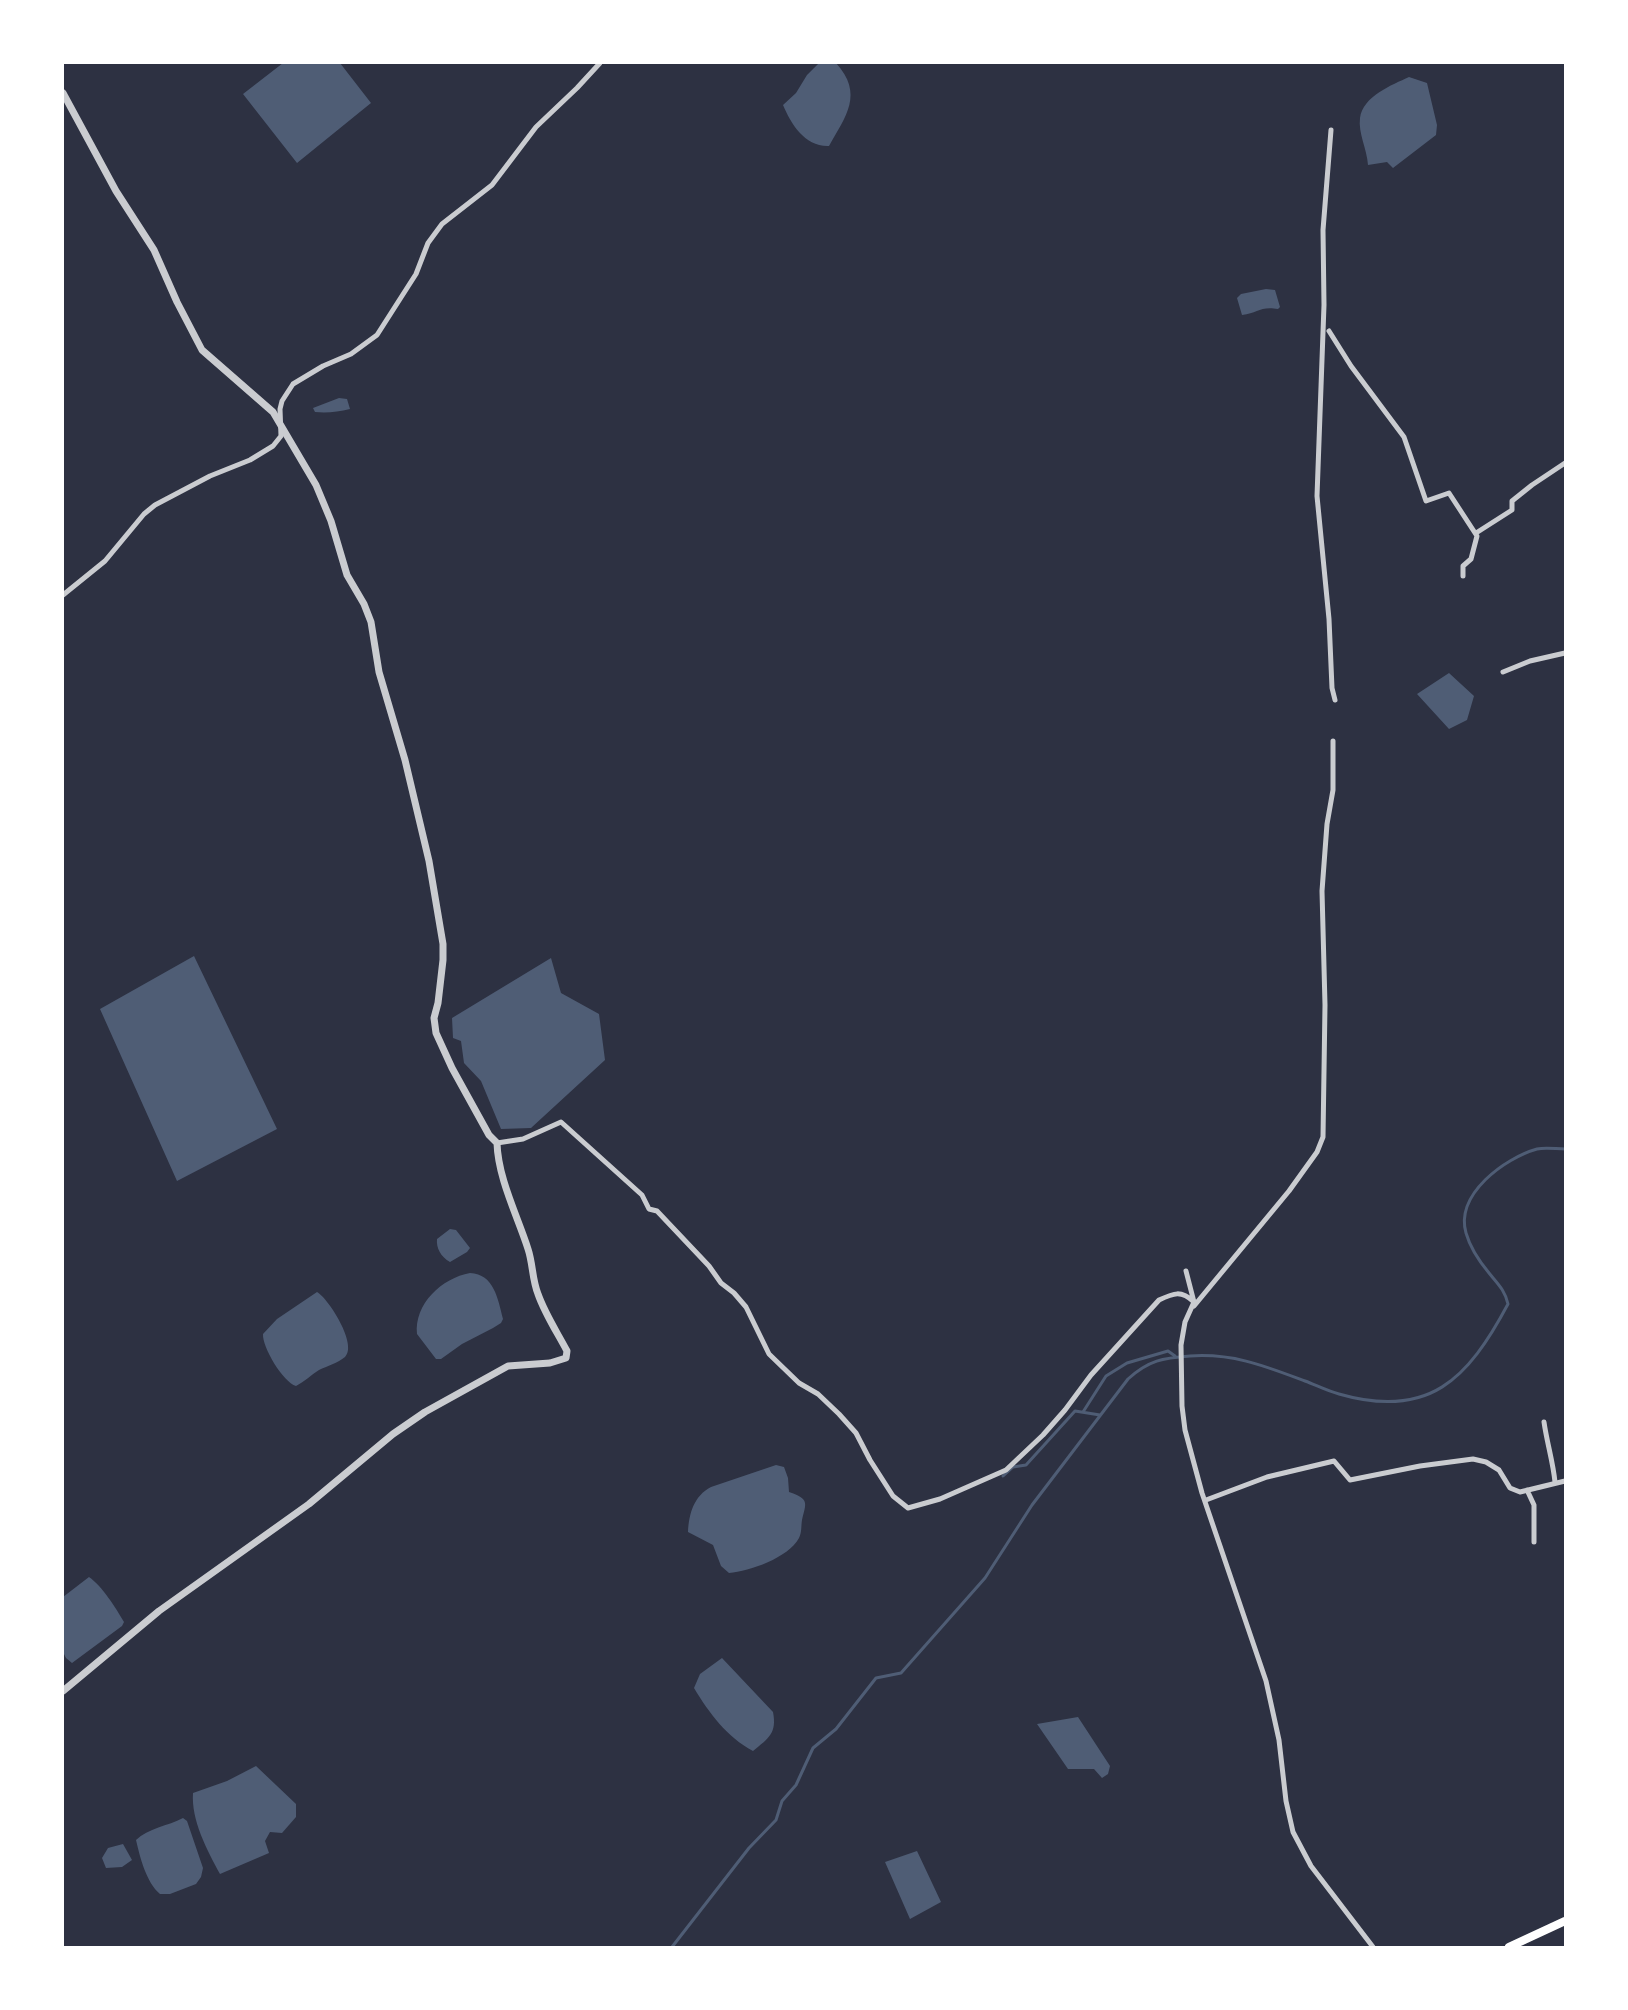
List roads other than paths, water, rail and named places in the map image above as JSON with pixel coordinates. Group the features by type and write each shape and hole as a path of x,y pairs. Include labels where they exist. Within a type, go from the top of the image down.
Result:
{"main road":[{"path":"1509,1947 1565,1921"}],"street":[{"path":"63,595 105,561 138,521 155,505 210,476 261,455 278,441 281,436 282,401 293,384 323,366 351,354 377,335 416,274 428,243 442,224 492,185 536,127 600,63"},
{"path":"63,93 116,191 154,250 202,350 273,412 316,485 331,521 347,575 364,604 371,622 379,672 405,760 429,861 443,944 438,1003 434,1018 436,1033 483,1125 497,1143 498,1159 528,1247 533,1280 538,1295 567,1351 566,1358 550,1363 508,1366 425,1412 393,1434 301,1510 159,1611 63,1691"},
{"path":"1331,130 1323,230 1324,305 1317,496 1329,619 1332,688 1335,700"},
{"path":"1329,331 1351,366 1404,437 1426,501 1449,493 1476,533 1471,559 1463,566 1463,576"},
{"path":"1476,533 1512,510 1512,501 1532,484 1565,463"},
{"path":"1503,672 1530,661 1565,653"},
{"path":"1333,741 1333,790 1327,824 1322,891 1325,1005 1323,1137 1317,1152 1289,1191 1193,1305 1185,1322 1181,1345 1182,1406 1185,1430 1206,1500 1266,1681 1279,1740 1286,1801 1293,1832 1311,1866 1373,1947"},
{"path":"497,1143 523,1139 561,1122 642,1195 650,1209 657,1211 709,1266 721,1283 734,1293 746,1307 769,1354 799,1383 818,1394 839,1414 856,1433 893,1496 908,1508 940,1499 1006,1470 1050,1427 1091,1375 1159,1300 1173,1294 1186,1295 1193,1305"},
{"path":"1186,1271 1193,1305"},
{"path":"1544,1422 1551,1459 1555,1465 1555,1482"},
{"path":"1206,1500 1267,1477 1334,1461 1350,1480 1420,1466 1473,1459 1486,1462 1499,1470 1510,1488 1520,1492 1565,1481"},
{"path":"1527,1490 1534,1505 1534,1542"},
{"path":"1556,1926 1565,1927"}],"water":[{"path":"283,63 340,63 371,103 297,163 243,94"},
{"path":"819,63 836,63 844,74 851,95 846,115 829,146 813,143 800,133 790,120 783,105 796,93 807,75"},
{"path":"1409,77 1427,83 1437,125 1436,135 1393,168 1387,162 1368,165 1360,129 1362,110 1379,92"},
{"path":"1266,289 1275,290 1280,307 1242,315 1237,298 1241,294"},
{"path":"339,398 347,399 350,409 315,412 313,408"},
{"path":"1449,673 1474,696 1467,720 1449,729 1417,694"},
{"path":"194,956 277,1129 177,1181 100,1009"},
{"path":"551,958 561,993 599,1014 605,1060 531,1128 501,1129 481,1081 464,1063 461,1041 453,1038 452,1018"},
{"path":"450,1229 456,1230 470,1248 450,1262 438,1249 437,1239"},
{"path":"470,1273 478,1274 490,1283 497,1296 503,1319 493,1328 462,1344 441,1359 436,1359 417,1334 420,1313 425,1303 440,1287 449,1280"},
{"path":"317,1292 335,1312 345,1333 348,1351 345,1357 319,1370 296,1386 285,1378 274,1363 266,1347 263,1334 277,1319"},
{"path":"776,1465 784,1467 789,1492 805,1502 801,1534 794,1545 778,1557 747,1570 729,1573 721,1566 713,1545 688,1532 694,1506 700,1495 711,1487"},
{"path":"89,1577 104,1592 124,1622 122,1626 72,1663 63,1652 63,1597"},
{"path":"722,1658 773,1712 774,1725 771,1734 753,1751 719,1724 694,1688 700,1674"},
{"path":"1078,1717 1110,1766 1108,1774 1102,1778 1094,1769 1068,1769 1037,1724"},
{"path":"256,1766 296,1804 296,1817 282,1833 270,1832 265,1841 269,1853 220,1874 197,1824 193,1793 227,1781"},
{"path":"183,1818 187,1821 203,1868 201,1877 196,1884 170,1894 160,1894 147,1876 136,1840 146,1833"},
{"path":"123,1844 132,1860 122,1867 106,1868 102,1858 108,1848"},
{"path":"917,1851 941,1902 910,1919 885,1862"}],"waterway":[{"path":"672,1947 749,1848 776,1820 782,1801 796,1785 813,1748 836,1729 876,1678 901,1673 985,1578 1032,1505 1128,1379 1157,1361 1206,1356 1249,1362 1335,1393 1370,1401 1398,1401 1421,1397 1442,1387 1461,1372 1477,1353 1508,1304 1503,1291 1472,1249 1466,1233 1465,1219 1468,1205 1485,1180 1511,1160 1537,1149 1565,1149"},
{"path":"1083,1412 1106,1376 1127,1363 1168,1351 1175,1356"},
{"path":"1003,1476 1013,1467 1026,1465 1075,1411 1100,1415"}]}
